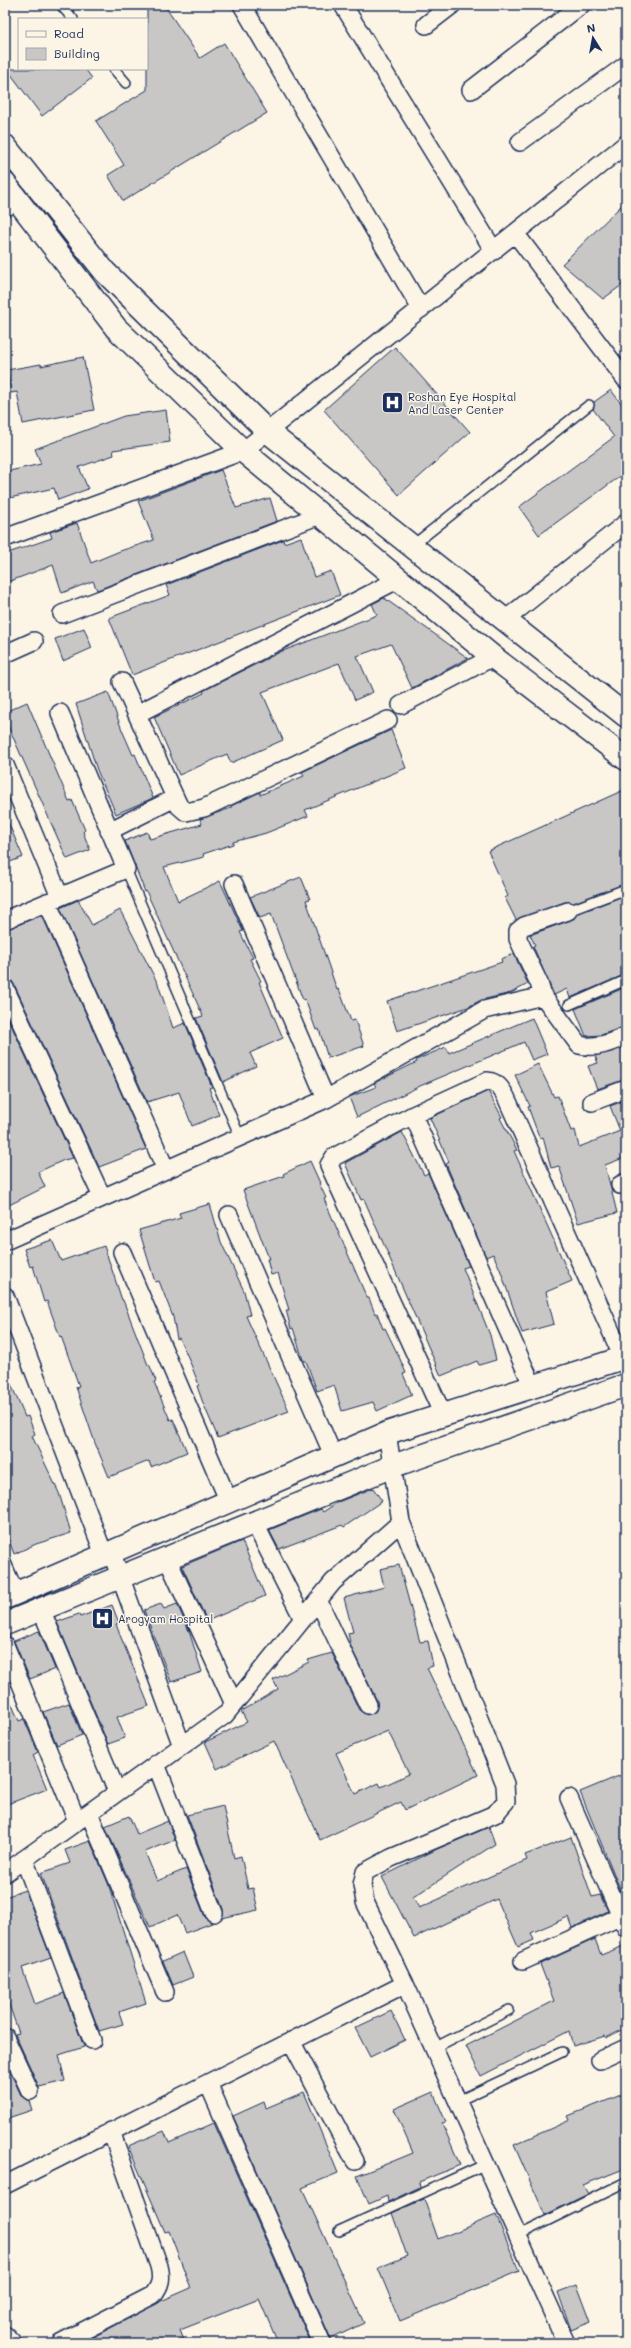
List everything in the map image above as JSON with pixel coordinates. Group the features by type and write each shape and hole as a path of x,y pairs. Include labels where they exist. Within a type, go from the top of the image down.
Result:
{"street":[{"path":"242,5 421,309"},
{"path":"343,5 494,251"},
{"path":"426,25 452,5"},
{"path":"471,90 581,5"},
{"path":"520,142 626,65"},
{"path":"5,538 243,451 626,145"},
{"path":"5,146 105,272 268,432 626,716"},
{"path":"5,184 12,205 116,328 243,451 494,657 626,759"},
{"path":"515,233 626,380"},
{"path":"62,614 320,515"},
{"path":"505,620 626,523"},
{"path":"137,714 399,579"},
{"path":"5,654 34,641"},
{"path":"400,705 494,657"},
{"path":"122,682 175,798 179,806 186,812 195,812 388,720"},
{"path":"5,920 126,869 60,713"},
{"path":"5,765 54,900 166,1170"},
{"path":"109,831 175,798"},
{"path":"234,884 326,1099"},
{"path":"568,911 524,926 518,931 518,939 539,983 543,996 579,1045 590,1048 601,1046 626,1036"},
{"path":"5,988 102,1197"},
{"path":"5,1241 326,1099 484,1010 543,996"},
{"path":"12,1595 108,1555 333,1455 387,1433 625,1357 501,1087 494,1082 487,1081 413,1115 334,1157 329,1165 443,1415"},
{"path":"592,1102 626,1089"},
{"path":"413,1115 533,1386"},
{"path":"229,1215 333,1455"},
{"path":"122,1252 229,1502"},
{"path":"5,1296 108,1555 120,1577 182,1746"},
{"path":"5,1624 393,1466 626,1385"},
{"path":"387,1433 401,1522 505,1784 506,1801 495,1814 391,1858 365,1872 362,1885 365,1902 405,1984 566,2343"},
{"path":"254,1522 303,1619"},
{"path":"5,1873 225,1715 332,1582 401,1522"},
{"path":"167,1558 234,1704"},
{"path":"318,1600 368,1705"},
{"path":"41,1609 117,1792"},
{"path":"5,1645 165,1992"},
{"path":"156,1764 214,1913"},
{"path":"523,1961 624,1919 569,1798"},
{"path":"24,1860 92,2040"},
{"path":"5,2185 405,1984"},
{"path":"5,2037 30,2091"},
{"path":"291,2041 355,2162"},
{"path":"600,2060 626,2048"},
{"path":"208,2082 322,2343"},
{"path":"60,2343 153,2295 160,2287 162,2278 159,2266 111,2131"},
{"path":"5,2335 13,2343"}],"lane":[{"path":"61,5 72,18"},
{"path":"115,70 126,83"},
{"path":"412,546 589,405"},
{"path":"126,869 240,1137"},
{"path":"568,911 626,889"},
{"path":"569,1006 626,980"},
{"path":"5,1560 12,1595"},
{"path":"434,2048 509,2010"},
{"path":"458,2101 562,2052"},
{"path":"339,2230 486,2164"},
{"path":"518,2235 622,2184"}],"building":[{"path":"147,5 164,5 200,58 224,43 267,113 123,201 108,175 124,165 96,121 147,90"},
{"path":"7,69 86,70 92,78 42,116"},
{"path":"626,201 626,282 603,299 562,264"},
{"path":"395,347 470,432 399,495 324,410"},
{"path":"83,357 94,410 23,424 17,392 11,393 7,370 41,364 41,366"},
{"path":"611,390 626,410 626,472 539,535 519,507 614,437 593,409 594,402"},
{"path":"166,410 170,442 113,450 114,455 79,467 88,489 58,500 54,488 5,499 5,472 41,464 35,449 124,416"},
{"path":"221,470 236,508 270,498 277,521 97,590 93,581 62,593 53,565 5,583 5,554 52,538 50,532 77,523 91,563 120,551 154,540 138,501"},
{"path":"301,537 314,577 331,571 340,595 132,675 109,618 170,595 166,585 283,540 284,543"},
{"path":"384,598 468,658 412,688 391,644 357,656 373,692 355,700 339,663 262,692 283,740 231,763 227,754 179,775 154,717 204,693 203,691 280,652 377,615 372,604"},
{"path":"84,628 92,648 63,661 55,639"},
{"path":"108,692 122,730 133,755 135,754 153,798 116,814 97,770 76,704"},
{"path":"27,702 69,801 72,800 85,830 83,832 90,850 67,859 5,719 5,712"},
{"path":"391,730 406,768 305,810 308,816 266,833 233,842 233,844 203,854 204,857 164,867 178,901 220,881 243,931 240,932 253,958 250,959 261,981 259,982 283,1038 250,1053 256,1066 223,1082 196,1018 203,1016 146,891 145,892 125,841 147,832 150,839 202,824 200,819 231,808 231,806 260,792 260,795 304,776 302,772"},
{"path":"626,789 626,883 573,903 565,902 516,920 505,898 508,896 488,851"},
{"path":"5,815 23,857 5,864"},
{"path":"301,877 310,899 306,900 337,990 339,989 351,1021 355,1020 364,1046 328,1058 319,1029 316,1030 305,999 303,1000 271,914 260,918 250,897"},
{"path":"626,895 626,974 570,998 567,989 554,995 533,946 535,945 530,935 571,920 577,914"},
{"path":"78,900 92,925 120,910 158,984 173,1028 185,1023 212,1087 209,1088 219,1115 192,1126 179,1092 147,1102 60,908"},
{"path":"42,915 146,1149 99,1167 14,984 5,978 5,930"},
{"path":"514,954 528,984 511,993 481,1000 468,1007 397,1031 387,1001 502,962 501,959"},
{"path":"626,987 626,1026 601,1035 586,1036 575,1009"},
{"path":"5,1012 73,1158 64,1160 38,1172 45,1187 5,1207"},
{"path":"532,1018 547,1054 532,1060 524,1042 420,1086 357,1117 349,1097 376,1087 374,1083 417,1062 416,1060 446,1047 449,1053"},
{"path":"626,1047 626,1079 597,1089 588,1066 598,1063 595,1056"},
{"path":"538,1064 554,1097 558,1096 571,1131 575,1130 579,1147 620,1131 610,1106 626,1100 626,1157 605,1165 617,1213 578,1223 559,1166 551,1168 543,1137 540,1139 528,1107 530,1106 515,1075"},
{"path":"488,1091 517,1150 514,1151 572,1281 546,1292 554,1324 522,1333 500,1269 493,1254 486,1257 446,1164 449,1162 430,1118"},
{"path":"402,1132 424,1175 428,1173 469,1266 463,1268 490,1335 496,1360 479,1365 477,1361 441,1376 364,1199 361,1200 345,1163"},
{"path":"310,1161 326,1198 324,1199 367,1298 369,1298 375,1314 377,1313 383,1329 385,1328 400,1359 406,1373 403,1374 412,1395 377,1411 373,1402 342,1411 334,1385 317,1391 306,1361 303,1360 293,1328 291,1329 286,1310 289,1310 278,1273 271,1275 267,1259 269,1259 243,1190 284,1176 283,1174"},
{"path":"210,1204 221,1242 244,1291 250,1315 246,1316 289,1411 218,1438 203,1403 197,1386 199,1385 188,1357 179,1338 177,1339 173,1317 159,1281 155,1282 139,1230 181,1218 179,1213"},
{"path":"52,1240 61,1261 104,1246 122,1300 156,1381 154,1382 170,1420 173,1419 187,1452 151,1467 149,1461 109,1477 95,1443 76,1387 79,1386 61,1336 60,1337 47,1301 44,1302 33,1266 30,1267 24,1249"},
{"path":"5,1370 25,1417 28,1416 35,1434 32,1436 59,1493 71,1533 36,1544 14,1554 5,1530"},
{"path":"373,1488 382,1501 344,1527 342,1525 279,1549 269,1530 321,1509 323,1512 338,1502"},
{"path":"242,1541 265,1596 207,1621 182,1566"},
{"path":"399,1565 420,1642 428,1641 433,1666 427,1668 478,1775 405,1810 401,1802 320,1840 274,1741 217,1769 205,1742 247,1722 241,1711 278,1689 273,1680 309,1662 308,1660 332,1653 359,1710 367,1715 376,1711 377,1701 351,1647 348,1633 353,1632 344,1598 384,1587 380,1569","holes":["388,1731 409,1774 381,1787 379,1783 355,1794 336,1753"]},
{"path":"161,1604 164,1609 177,1604 189,1631 202,1672 171,1682 144,1610"},
{"path":"112,1605 119,1623 116,1624 120,1635 149,1706 117,1717 125,1738 108,1744 57,1622 79,1614 80,1617"},
{"path":"39,1631 55,1669 30,1679 14,1641"},
{"path":"5,1671 11,1686 5,1689"},
{"path":"5,1689 19,1721 24,1719 38,1752 33,1755 47,1789 5,1805"},
{"path":"69,1703 82,1735 57,1745 43,1712"},
{"path":"626,1773 626,1903 580,1792"},
{"path":"223,1806 234,1858 241,1856 248,1889 253,1888 258,1910 222,1918 223,1909 187,1815"},
{"path":"129,1816 137,1834 168,1821 175,1840 145,1852 157,1881 186,1869 205,1917 212,1923 185,1933 177,1915 150,1927 105,1826"},
{"path":"489,1827 495,1844 413,1897 419,1908 527,1860 525,1855 571,1837 592,1897 600,1895 608,1911 572,1928 568,1917 531,1933 534,1940 518,1947 497,1899 414,1938 382,1877 437,1849"},
{"path":"90,1841 108,1883 146,2003 119,2012 123,2024 99,2031 41,1873 70,1863 65,1850"},
{"path":"25,1890 51,1958 22,1968 35,2004 64,1993 84,2047 59,2055 65,2081 39,2087 15,2034 19,2033 8,2002 5,2003 5,1897"},
{"path":"595,1939 601,1955 626,1945 626,2028 606,2038 605,2036 573,2046 569,2031 481,2076 466,2046 554,2001 540,1964"},
{"path":"183,1952 193,1977 173,1985 163,1961"},
{"path":"391,2011 405,2040 370,2057 355,2028"},
{"path":"5,2061 21,2095 29,2101 32,2110 5,2119"},
{"path":"304,2092 338,2173 302,2188 364,2323 331,2339 233,2116 264,2102 266,2108"},
{"path":"433,2092 446,2122 442,2123 460,2165 419,2182 420,2187 388,2202 387,2196 369,2204 357,2176 413,2153 394,2109"},
{"path":"626,2093 626,2168 583,2185 588,2194 545,2215 514,2145 570,2120 568,2116"},
{"path":"214,2123 311,2343 278,2343 259,2299 180,2330 185,2343 82,2343 161,2301 191,2288 169,2231 165,2232 128,2146 164,2131 169,2143"},
{"path":"424,2199 438,2239 496,2215 519,2271 400,2321 378,2268 407,2256 392,2213"},
{"path":"577,2285 591,2322 571,2330 558,2292"}],"place":[{"name":"Roshan Eye Hospital And Laser Center","path":"392,403"},
{"name":"Arogyam Hospital","path":"102,1619"}]}
